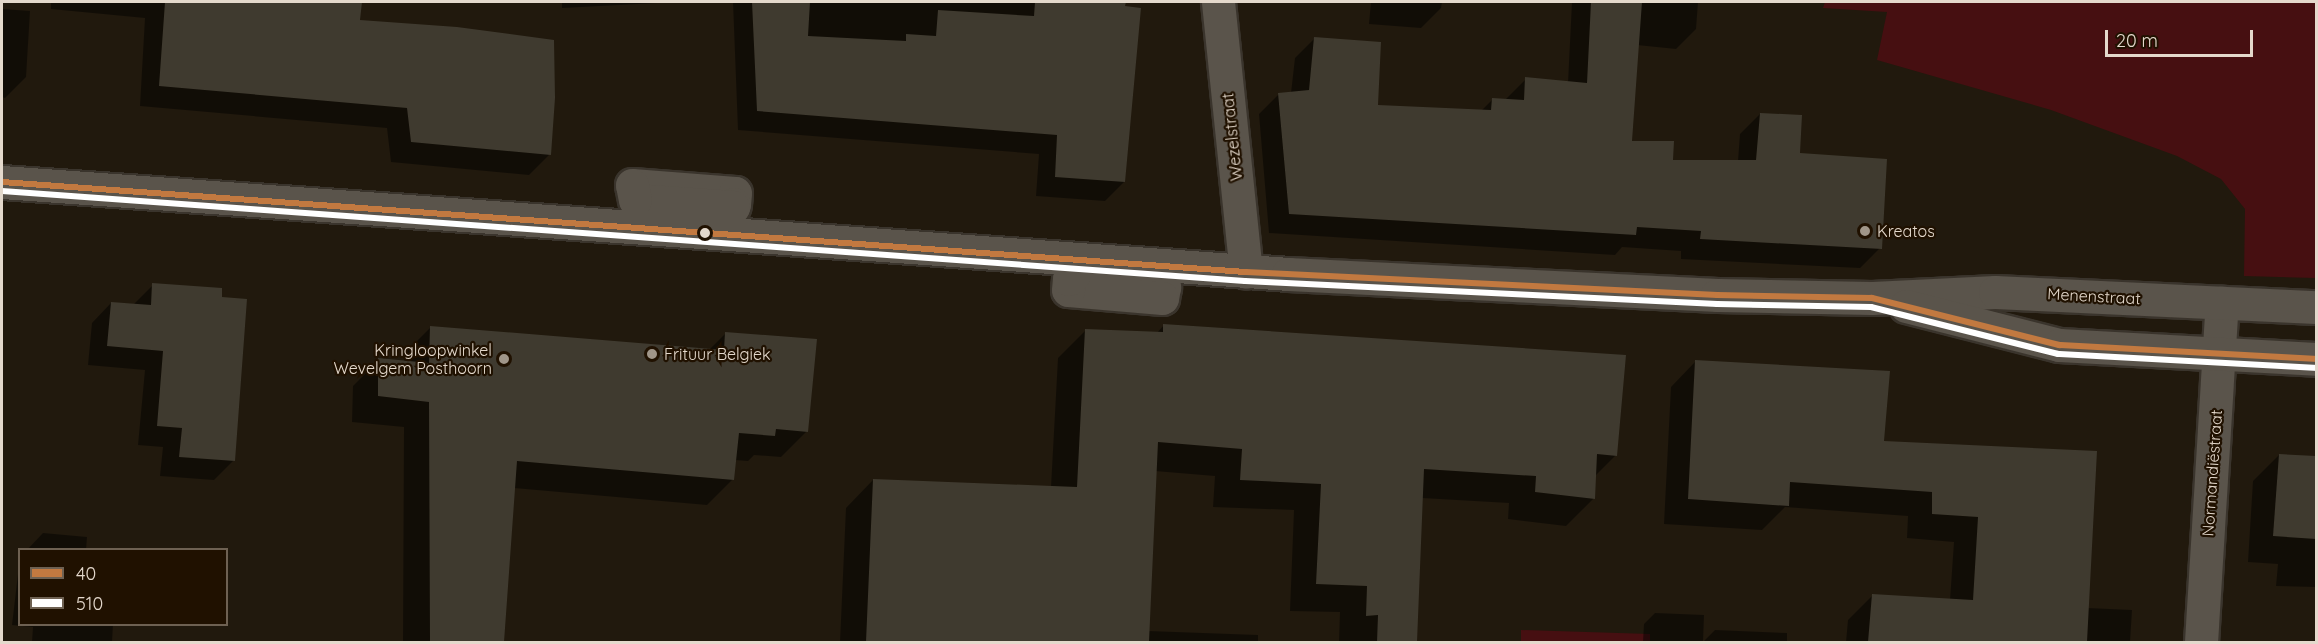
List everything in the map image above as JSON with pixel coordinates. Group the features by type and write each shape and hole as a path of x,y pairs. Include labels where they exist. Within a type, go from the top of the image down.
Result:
{"main road":[{"name":"Wezelstraat","path":"1218,2 1246,272"},
{"name":"Menenstraat","path":"2,182 1246,272 1717,296 1872,298 1995,292 2316,307"},
{"name":"Menenstraat","path":"1872,298 2059,345 2316,359"},
{"name":"Normandiëstraat","path":"2202,642 2222,303"}],"shaded area":[{"path":"1825,2 2316,2 2316,278 2244,276 2245,209 2221,179 2177,156 2051,110 1877,60 1887,12 1823,8"},
{"path":"1521,630 1650,634 1650,642 1521,642"}],"building":[{"path":"165,2 362,2 360,20 457,27 554,40 555,98 551,155 411,142 407,108 159,86"},
{"path":"752,2 810,2 808,36 906,41 906,34 936,36 938,10 1034,16 1035,2 1126,2 1125,6 1141,8 1125,182 1055,177 1057,135 757,111"},
{"path":"1591,2 1642,2 1632,141 1674,141 1673,160 1756,160 1760,113 1802,115 1800,153 1887,159 1882,249 1700,239 1701,231 1637,227 1636,235 1289,214 1278,93 1309,90 1314,37 1381,42 1378,105 1491,110 1492,98 1524,100 1525,77 1587,83"},
{"path":"152,283 222,288 222,297 247,299 235,461 179,457 182,428 157,426 163,351 107,346 111,302 151,305"},
{"path":"1163,324 1626,355 1617,456 1597,454 1595,499 1535,492 1536,476 1424,469 1417,642 1377,642 1378,615 1366,616 1367,586 1316,584 1321,484 1240,480 1242,449 1158,442 1149,642 866,642 873,479 1077,487 1085,329 1163,332"},
{"path":"430,326 724,350 725,332 817,339 808,432 776,429 775,436 739,433 734,480 517,461 504,642 430,642 429,402 378,396 378,358 429,363"},
{"path":"1695,360 1890,371 1884,441 2097,451 2087,642 1868,642 1872,594 1973,600 1978,517 1932,514 1932,492 1790,482 1789,506 1688,499"},
{"path":"2279,454 2316,456 2316,539 2273,536"}],"transit line":[{"name":"40","path":"2,182 1246,272 1717,295 1872,298 2059,345 2316,359"},
{"name":"510","path":"2,191 1245,281 1717,304 1871,307 2058,354 2316,368"}],"place":[{"name":"Kreatos","path":"1865,231"},
{"name":"Frituur Belgiek","path":"652,354"},
{"name":"Kringloopwinkel Wevelgem Posthoorn","path":"504,359"}]}
